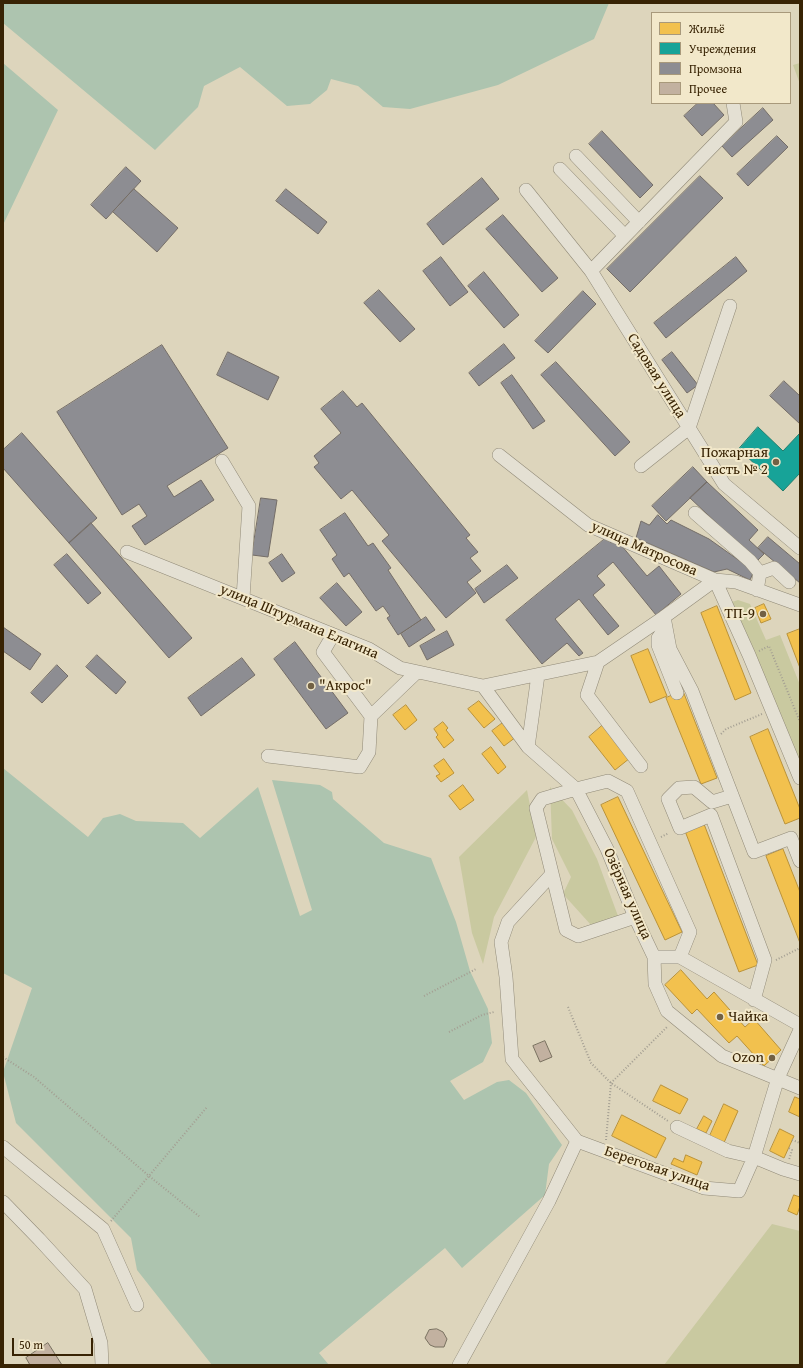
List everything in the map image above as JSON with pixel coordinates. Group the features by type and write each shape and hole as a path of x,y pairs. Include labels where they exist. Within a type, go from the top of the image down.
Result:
{"street":[{"path":"591,271 736,122 733,104"},
{"path":"576,156 639,222"},
{"path":"560,169 625,236"},
{"name":"Садовая улица","path":"526,190 591,271 724,484 800,548"},
{"path":"641,466 689,428 730,306"},
{"name":"улица Матросова","path":"499,455 588,525 715,580"},
{"path":"222,461 249,506 243,598"},
{"path":"695,513 750,561 760,573 757,590"},
{"name":"улица Штурмана Елагина","path":"127,552 369,649 400,668 483,686 598,662 665,622 715,580"},
{"path":"760,573 774,568 789,582"},
{"path":"800,605 736,582 715,580 749,655 800,778"},
{"path":"665,622 658,638 658,645 677,693"},
{"path":"665,622 670,649 692,691 754,852 791,838 800,861"},
{"path":"268,756 360,767 369,752 371,716 323,652 333,635"},
{"path":"598,662 587,695 641,766"},
{"path":"371,716 416,672"},
{"path":"528,746 538,675"},
{"name":"Озёрная улица","path":"483,686 528,746 576,789 607,849 654,957 655,984 667,1011 722,1056 800,1088"},
{"path":"636,917 578,936 566,930 536,808 542,799 608,781 627,791 690,932 680,957"},
{"path":"732,796 712,802 694,787 679,788 668,798 680,828 711,815 765,960 754,1000"},
{"path":"460,1365 549,1201 577,1141 512,1060 506,977 501,942 508,922 552,874"},
{"path":"654,957 680,957 800,1025"},
{"path":"754,1157 778,1078 800,1030"},
{"path":"678,1127 728,1151 754,1157 771,1165 800,1174"},
{"name":"Береговая улица","path":"577,1141 704,1188 739,1191 754,1157"},
{"path":"3,1147 103,1229 137,1305"},
{"path":"3,1202 84,1289 102,1343 102,1365"}],"path":[{"path":"749,655 769,646 800,722"},
{"path":"713,744 726,728 771,710"},
{"path":"651,842 680,828"},
{"path":"765,960 773,961 800,948"},
{"path":"424,996 476,968"},
{"path":"568,1006 591,1063 611,1083 678,1127"},
{"path":"448,1032 482,1015 494,1012"},
{"path":"605,1151 611,1083 676,1018"},
{"path":"3,1057 34,1078 149,1176 200,1217"},
{"path":"103,1229 207,1107"},
{"path":"792,1140 800,1143"}],"shaded area":[{"path":"3,3 609,3 594,39 498,85 410,109 383,107 358,86 331,79 327,90 310,104 287,106 240,67 204,86 198,107 155,150 3,23"},
{"path":"3,63 58,110 3,225"},
{"path":"800,63 800,84 793,65"},
{"path":"738,600 750,604 766,640 780,635 800,685 800,766 732,602"},
{"path":"3,768 88,837 103,818 120,814 136,821 183,823 200,838 258,787 300,916 312,910 272,780 320,785 332,792 333,799 384,843 431,858 456,922 470,971 488,1009 492,1043 483,1062 450,1081 464,1100 497,1082 509,1080 526,1093 562,1145 549,1164 545,1195 462,1268 445,1248 319,1353 329,1365 212,1365 137,1270 131,1238 16,1123 3,1072 32,988 3,973"},
{"path":"550,787 572,810 597,859 618,916 591,925 563,894 571,877 552,839"},
{"path":"527,790 536,837 494,917 483,964 472,933 459,857"},
{"path":"772,1224 800,1231 800,1365 664,1365"}],"building: Жильё":[{"name":"ТП-9","path":"764,604 771,619 761,623 755,608"},
{"path":"717,606 751,693 735,700 701,613"},
{"path":"800,629 800,668 787,634"},
{"path":"648,649 667,696 650,703 631,656"},
{"path":"683,691 717,778 701,784 666,698"},
{"path":"479,701 495,719 484,728 468,709"},
{"path":"406,705 417,720 405,730 393,715"},
{"path":"443,722 448,728 446,730 454,740 444,748 436,737 438,735 434,729"},
{"path":"504,722 516,737 504,746 492,731"},
{"path":"603,725 630,758 615,770 589,737"},
{"path":"768,729 800,809 800,818 785,824 750,737"},
{"path":"491,747 506,767 498,774 482,754"},
{"path":"444,759 454,773 441,782 436,776 440,774 434,766"},
{"path":"463,785 474,800 460,810 449,796"},
{"path":"618,797 682,932 665,940 601,805"},
{"path":"704,824 758,965 739,972 685,831"},
{"path":"783,849 800,892 800,943 766,856"},
{"name":"Чайка","path":"681,970 707,999 714,992 745,1027 754,1019 781,1050 764,1066 737,1036 729,1043 697,1009 692,1014 665,985"},
{"path":"661,1085 688,1099 680,1114 653,1101"},
{"path":"795,1097 800,1099 800,1117 789,1112"},
{"path":"724,1104 738,1111 723,1145 709,1138"},
{"path":"622,1115 666,1138 656,1158 612,1136"},
{"path":"704,1116 712,1121 706,1133 697,1129"},
{"path":"780,1129 794,1136 784,1158 770,1151"},
{"path":"686,1155 702,1162 697,1175 671,1164 674,1158 683,1162"},
{"path":"794,1195 800,1197 800,1206 797,1215 788,1211"}],"building: Учреждения":[{"name":"Пожарная часть № 2","path":"758,427 783,451 800,433 800,473 783,491 739,449"}],"building: Промзона":[{"path":"697,104 714,104 724,115 702,136 684,116"},
{"path":"763,108 773,120 732,157 722,146"},
{"path":"602,131 653,185 640,198 589,144"},
{"path":"777,136 788,147 748,186 737,174"},
{"path":"126,167 141,181 106,219 91,205"},
{"path":"700,176 723,198 630,292 607,269"},
{"path":"482,178 499,199 443,245 427,224"},
{"path":"134,189 178,228 157,252 113,212"},
{"path":"286,189 327,222 318,234 276,201"},
{"path":"503,215 558,278 542,292 486,229"},
{"path":"441,257 468,292 450,306 423,271"},
{"path":"736,257 747,271 666,338 654,323"},
{"path":"484,272 519,315 504,328 468,286"},
{"path":"379,290 415,329 400,342 364,303"},
{"path":"583,291 596,304 548,353 535,341"},
{"path":"504,344 515,358 479,386 469,373"},
{"path":"162,345 228,448 167,486 174,497 201,480 214,500 145,545 132,526 147,516 139,504 122,515 57,412"},
{"path":"228,352 279,377 268,400 217,375"},
{"path":"672,352 698,385 687,393 662,360"},
{"path":"556,362 630,442 615,456 541,375"},
{"path":"512,375 545,421 533,429 501,383"},
{"path":"784,381 800,396 800,424 770,396"},
{"path":"343,391 357,407 362,403 470,535 466,538 478,552 470,558 481,571 467,582 476,593 446,618 382,541 389,535 352,490 341,499 314,467 319,463 314,456 341,433 321,409"},
{"path":"22,433 97,518 69,543 3,468 3,450"},
{"path":"693,467 707,482 666,521 652,506"},
{"path":"707,482 758,530 749,540 764,554 757,561 690,498"},
{"path":"261,498 277,500 268,557 252,555"},
{"path":"345,513 368,546 373,543 391,568 388,570 421,620 398,635 387,618 390,616 383,606 376,611 349,573 344,577 332,559 337,555 320,530"},
{"path":"658,515 667,524 671,520 709,539 754,571 750,580 727,569 714,572 636,538 641,521 649,525"},
{"path":"91,523 192,638 169,658 69,543"},
{"path":"768,537 800,564 800,583 758,548"},
{"path":"606,538 611,543 616,539 647,576 659,566 681,594 656,615 613,562 597,576 605,585 593,595 619,626 608,635 579,599 555,619 583,653 579,656 567,643 542,664 506,620"},
{"path":"67,554 101,593 88,604 54,565"},
{"path":"282,554 295,573 282,582 269,563"},
{"path":"507,565 518,578 484,603 475,589"},
{"path":"337,583 362,612 346,626 320,598"},
{"path":"426,617 435,630 409,647 401,634"},
{"path":"3,627 41,654 30,670 3,651"},
{"path":"447,631 454,645 427,660 420,646"},
{"name":"\"Акрос\"","path":"295,642 348,713 326,729 274,659"},
{"path":"97,655 126,682 116,694 86,667"},
{"path":"242,658 255,675 201,716 188,698"},
{"path":"57,665 68,676 42,703 31,693"}],"building: Прочее":[{"path":"545,1041 552,1057 540,1062 533,1046"},
{"path":"437,1329 443,1332 447,1339 444,1347 435,1347 430,1345 425,1338 429,1330"},
{"path":"48,1343 62,1365 30,1365 26,1358"}],"place":[{"name":"Пожарная часть № 2","path":"776,462"},
{"name":"ТП-9","path":"763,614"},
{"name":"\"Акрос\"","path":"311,686"},
{"name":"Чайка","path":"720,1017"},
{"name":"Ozon","path":"772,1058"}]}
